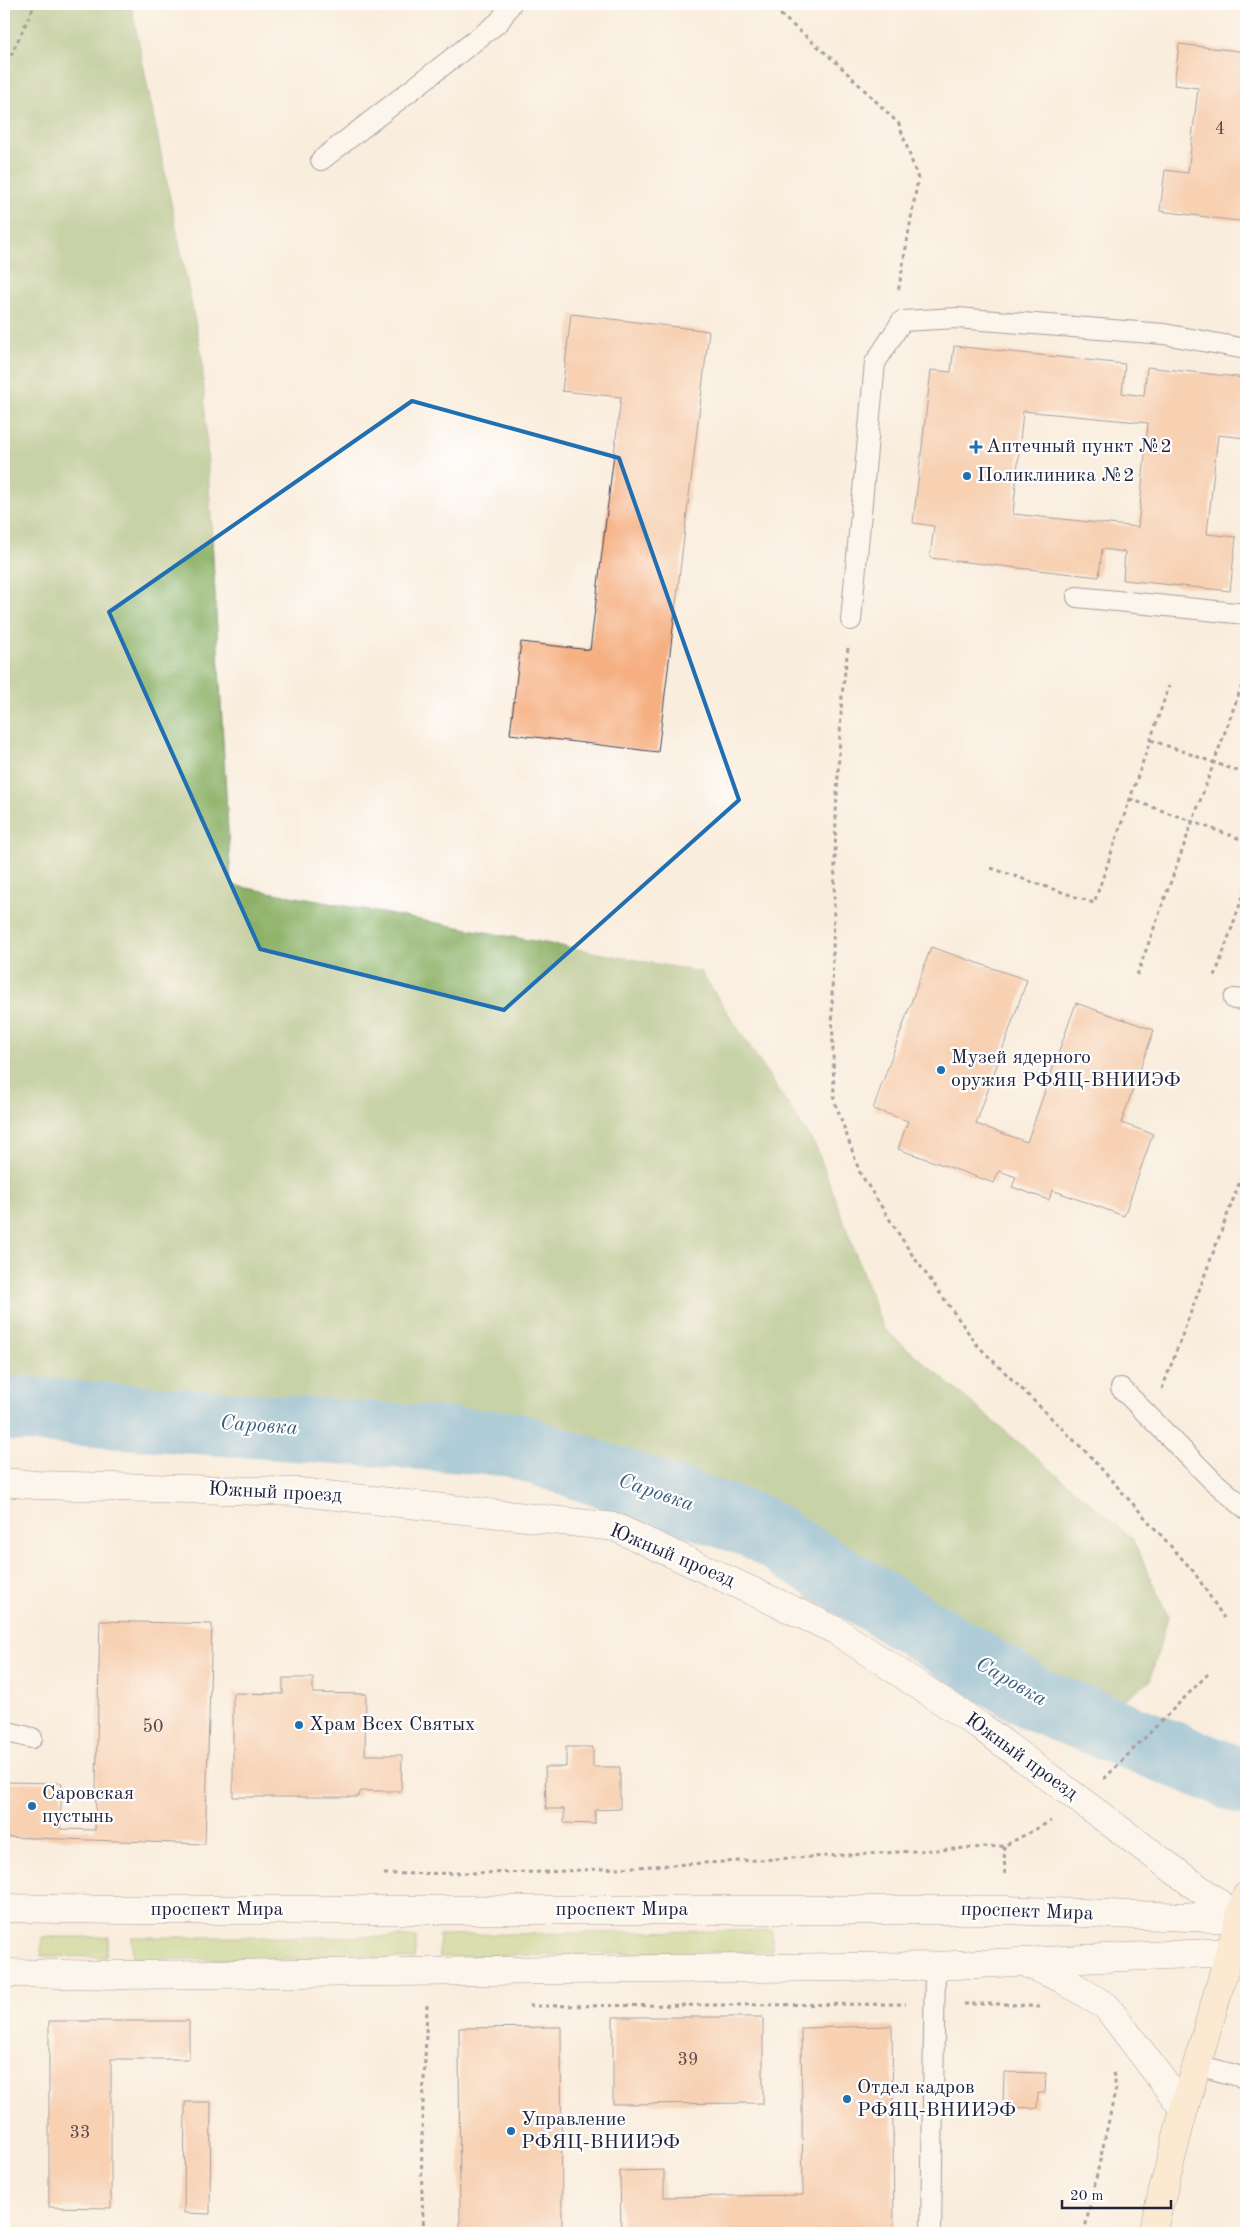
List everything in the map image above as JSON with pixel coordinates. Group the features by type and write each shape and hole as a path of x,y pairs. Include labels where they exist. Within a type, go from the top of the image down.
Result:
{"main road":[{"path":"1152,2233 1184,2109 1243,1907"}],"street":[{"name":"Южный проезд","path":"4,1482 36,1485 300,1492 615,1527 835,1630 980,1726 1083,1803 1243,1907"},
{"name":"проспект Мира","path":"4,1908 122,1910 1006,1910 1243,1907"},
{"path":"4,1973 120,1975 935,1966 1230,1952"},
{"path":"1026,1963 1062,1979 1107,2007 1184,2109"}],"lane":[{"path":"322,160 499,22 511,4"},
{"path":"851,620 874,363 902,321 957,318 1164,334 1246,348"},
{"path":"1077,597 1246,614"},
{"path":"1121,1388 1212,1480 1246,1509"},
{"path":"4,1731 32,1738"},
{"path":"931,2233 935,1966"},
{"path":"1197,2065 1246,2078"}],"path":[{"path":"4,70 35,4"},
{"path":"768,4 837,63 899,124 918,179 897,294"},
{"path":"851,620 842,695 836,814 832,998 834,1099 860,1173 911,1253 978,1346 1102,1469 1194,1572 1224,1618"},
{"path":"1137,975 1246,674"},
{"path":"991,868 1094,903 1169,686"},
{"path":"1151,740 1246,774"},
{"path":"1130,799 1246,841"},
{"path":"1212,985 1246,887"},
{"path":"1151,1418 1246,1165"},
{"path":"380,1874 547,1872 1004,1846 1083,1803 1110,1772 1208,1674"},
{"path":"526,2006 1006,2004 1039,2007 1048,2010"},
{"path":"417,2005 437,2005"},
{"path":"352,2233 424,2232 422,2153 427,2005"},
{"path":"1084,2233 1116,2088 1112,2063"}],"highlighted area":[{"path":"412,401 619,458 739,800 504,1010 260,949 109,612"}],"green space":[{"path":"4,4 131,4 202,356 231,885 701,972 817,1149 883,1328 1132,1538 1168,1616 1150,1681 1092,1722 594,1437 4,1379"},
{"path":"772,1930 772,1951 439,1957 439,1935"},
{"path":"42,1937 109,1937 106,1957 41,1956"},
{"path":"132,1937 417,1937 414,1959 133,1959"}],"building":[{"path":"1179,44 1246,52 1246,222 1160,211 1165,170 1188,173 1198,88 1174,85"},
{"path":"571,314 709,331 658,752 510,734 521,642 590,650 621,397 562,391"},
{"name":"Поликлиника №2","path":"954,346 1125,364 1122,393 1144,396 1147,367 1246,378 1246,438 1218,435 1207,534 1236,537 1230,591 1123,580 1125,552 1102,549 1099,577 930,558 934,526 913,523 931,370 951,372","holes":["1023,411 1148,423 1138,527 1013,514"]},
{"name":"Музей ядерного оружия РФЯЦ-ВНИИЭФ","path":"931,947 1027,980 976,1124 1027,1142 1076,1003 1154,1030 1121,1123 1153,1134 1124,1216 1052,1190 1049,1200 1012,1187 1016,1177 999,1171 994,1183 898,1149 908,1121 873,1109"},
{"path":"100,1621 212,1624 205,1844 4,1837 4,1782 62,1783 60,1829 95,1830"},
{"name":"Храм Всех Святых","path":"283,1678 313,1678 313,1693 366,1694 365,1755 402,1755 401,1791 361,1791 358,1797 233,1797 233,1693 283,1694"},
{"path":"566,1747 593,1747 593,1767 620,1767 620,1809 595,1810 595,1824 564,1823 564,1809 546,1809 545,1767 566,1767"},
{"path":"613,2017 763,2017 763,2103 613,2104"},
{"path":"49,2021 189,2021 189,2059 111,2059 111,2208 49,2207"},
{"name":"Отдел кадров РФЯЦ-ВНИИЭФ","path":"892,2026 894,2233 621,2233 620,2171 664,2170 664,2197 803,2195 801,2028"},
{"name":"Управление РФЯЦ-ВНИИЭФ","path":"561,2027 562,2233 460,2233 459,2028"},
{"path":"1004,2072 1046,2073 1045,2093 1038,2093 1037,2108 1003,2107"},
{"path":"185,2102 211,2102 210,2214 184,2213"}],"waterway":[{"name":"Саровка","path":"4,1408 511,1444 757,1527 1037,1700 1246,1783"}],"place":[{"name":"Аптечный пункт №2","path":"976,447"},
{"name":"Поликлиника №2","path":"967,476"},
{"name":"Музей ядерного оружия РФЯЦ-ВНИИЭФ","path":"941,1070"},
{"name":"Храм Всех Святых","path":"299,1725"},
{"name":"Саровская пустынь","path":"32,1806"},
{"name":"Отдел кадров РФЯЦ-ВНИИЭФ","path":"847,2099"},
{"name":"Управление РФЯЦ-ВНИИЭФ","path":"511,2131"}]}
